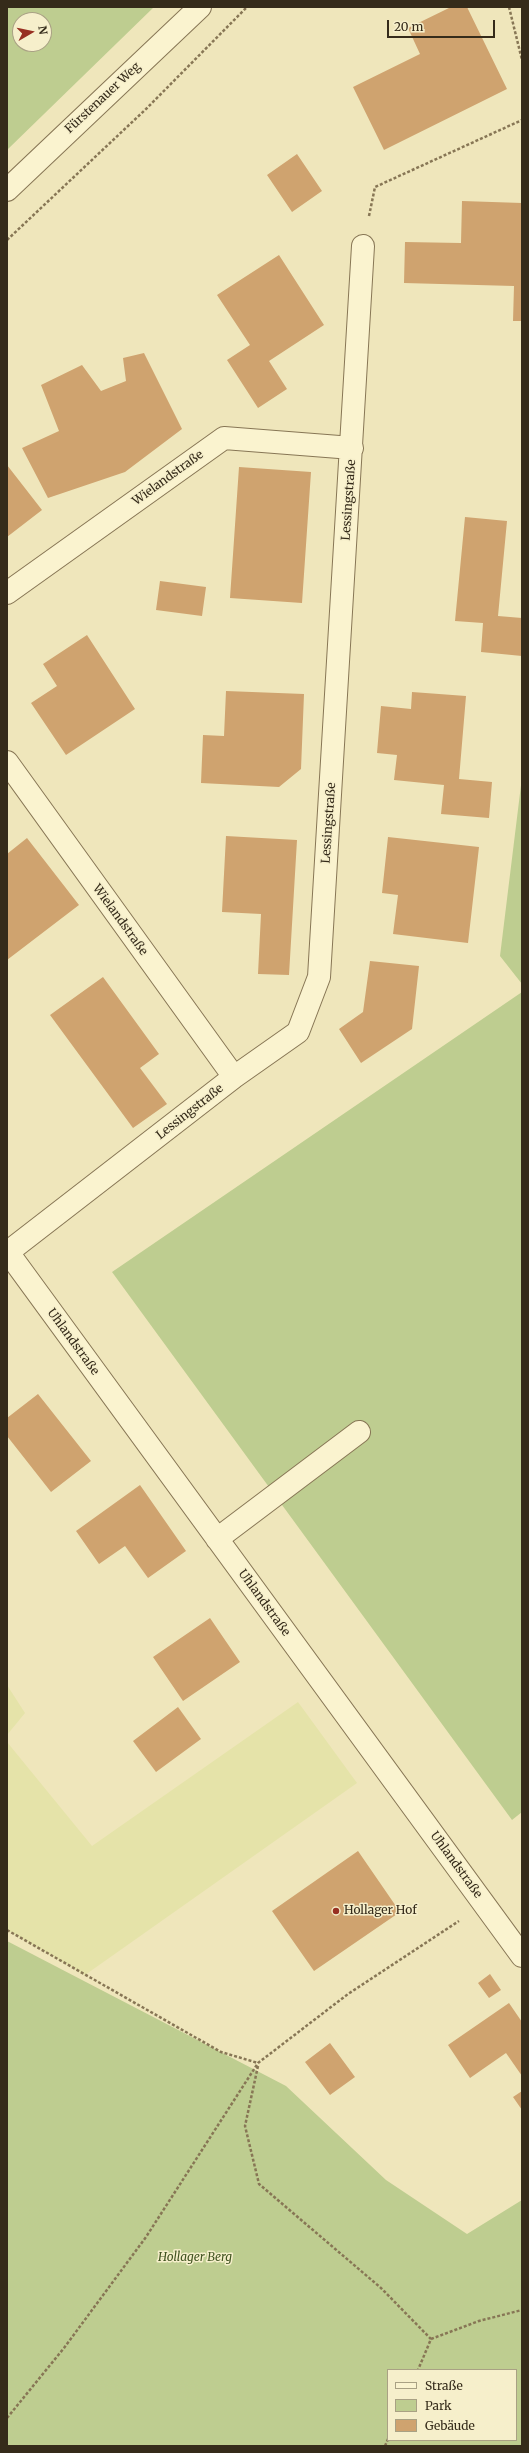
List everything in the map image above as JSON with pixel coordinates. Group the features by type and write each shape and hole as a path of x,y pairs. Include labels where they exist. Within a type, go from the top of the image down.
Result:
{"street":[{"name":"Fürstenauer Weg","path":"7,190 200,7"},
{"name":"Lessingstraße","path":"7,1252 234,1078 298,1032 319,977 363,246"},
{"name":"Wielandstraße","path":"7,593 224,438 352,448"},
{"name":"Wielandstraße","path":"7,762 234,1078"},
{"name":"Uhlandstraße","path":"7,1252 522,1956"},
{"path":"217,1539 359,1432"}],"path":[{"path":"7,240 146,109 247,7"},
{"path":"509,7 522,60"},
{"path":"363,246 375,186 522,120"},
{"path":"7,2418 64,2348 146,2237 258,2063 348,1994 484,1904"},
{"path":"7,1930 221,2052 258,2063"},
{"path":"258,2063 245,2126 259,2184 382,2288 431,2339"},
{"path":"418,2369 431,2339 480,2321 522,2310"}],"shaded area":[{"path":"7,1685 25,1713 7,1735"},
{"path":"298,1702 357,1783 85,1975 7,1930 7,1742 92,1846"}],"green space":[{"path":"7,7 154,7 7,150"},
{"path":"522,777 522,984 500,956"},
{"path":"522,992 522,1812 512,1820 112,1272"},
{"name":"Hollager Berg","path":"7,1941 286,2086 386,2180 467,2234 522,2200 522,2446 7,2446"}],"building":[{"path":"451,7 467,7 507,89 384,150 353,87 420,54 408,28"},
{"path":"297,154 322,191 292,212 267,175"},
{"path":"462,201 522,203 522,321 513,321 514,286 404,283 405,242 461,243"},
{"path":"279,255 324,325 269,361 287,389 258,408 227,360 250,345 217,295"},
{"path":"144,353 182,429 125,472 48,498 22,448 59,431 41,385 82,365 101,391 126,381 123,358"},
{"path":"7,465 42,510 7,537"},
{"path":"239,467 311,472 302,603 230,598"},
{"path":"465,517 507,521 498,616 522,618 522,656 481,652 483,623 455,621"},
{"path":"160,581 206,587 202,616 156,610"},
{"path":"87,635 135,709 66,755 31,703 57,686 43,664"},
{"path":"226,691 304,694 301,769 279,787 201,783 203,735 224,736"},
{"path":"412,692 466,696 459,779 492,782 489,818 441,814 444,785 394,780 397,755 377,753 381,706 411,709"},
{"path":"226,836 297,840 289,975 258,974 261,914 222,912"},
{"path":"388,837 479,847 468,943 393,934 398,895 382,893"},
{"path":"27,838 79,905 7,960 7,854"},
{"path":"370,961 419,966 412,1029 361,1063 339,1029 363,1012"},
{"path":"103,977 159,1054 140,1068 167,1104 133,1128 50,1015"},
{"path":"38,1394 91,1461 51,1492 7,1436 7,1418"},
{"path":"140,1485 186,1551 148,1578 125,1546 99,1564 76,1531"},
{"path":"210,1618 240,1662 183,1701 153,1657"},
{"path":"178,1707 201,1739 156,1772 133,1741"},
{"name":"Hollager Hof","path":"358,1851 400,1912 314,1971 272,1911"},
{"path":"490,1974 501,1990 489,1998 478,1983"},
{"path":"509,2003 522,2022 522,2076 506,2053 470,2078 448,2045"},
{"path":"330,2043 355,2077 330,2095 305,2062"},
{"path":"522,2091 522,2110 513,2097"}],"place":[{"name":"Hollager Hof","path":"336,1911"}]}
